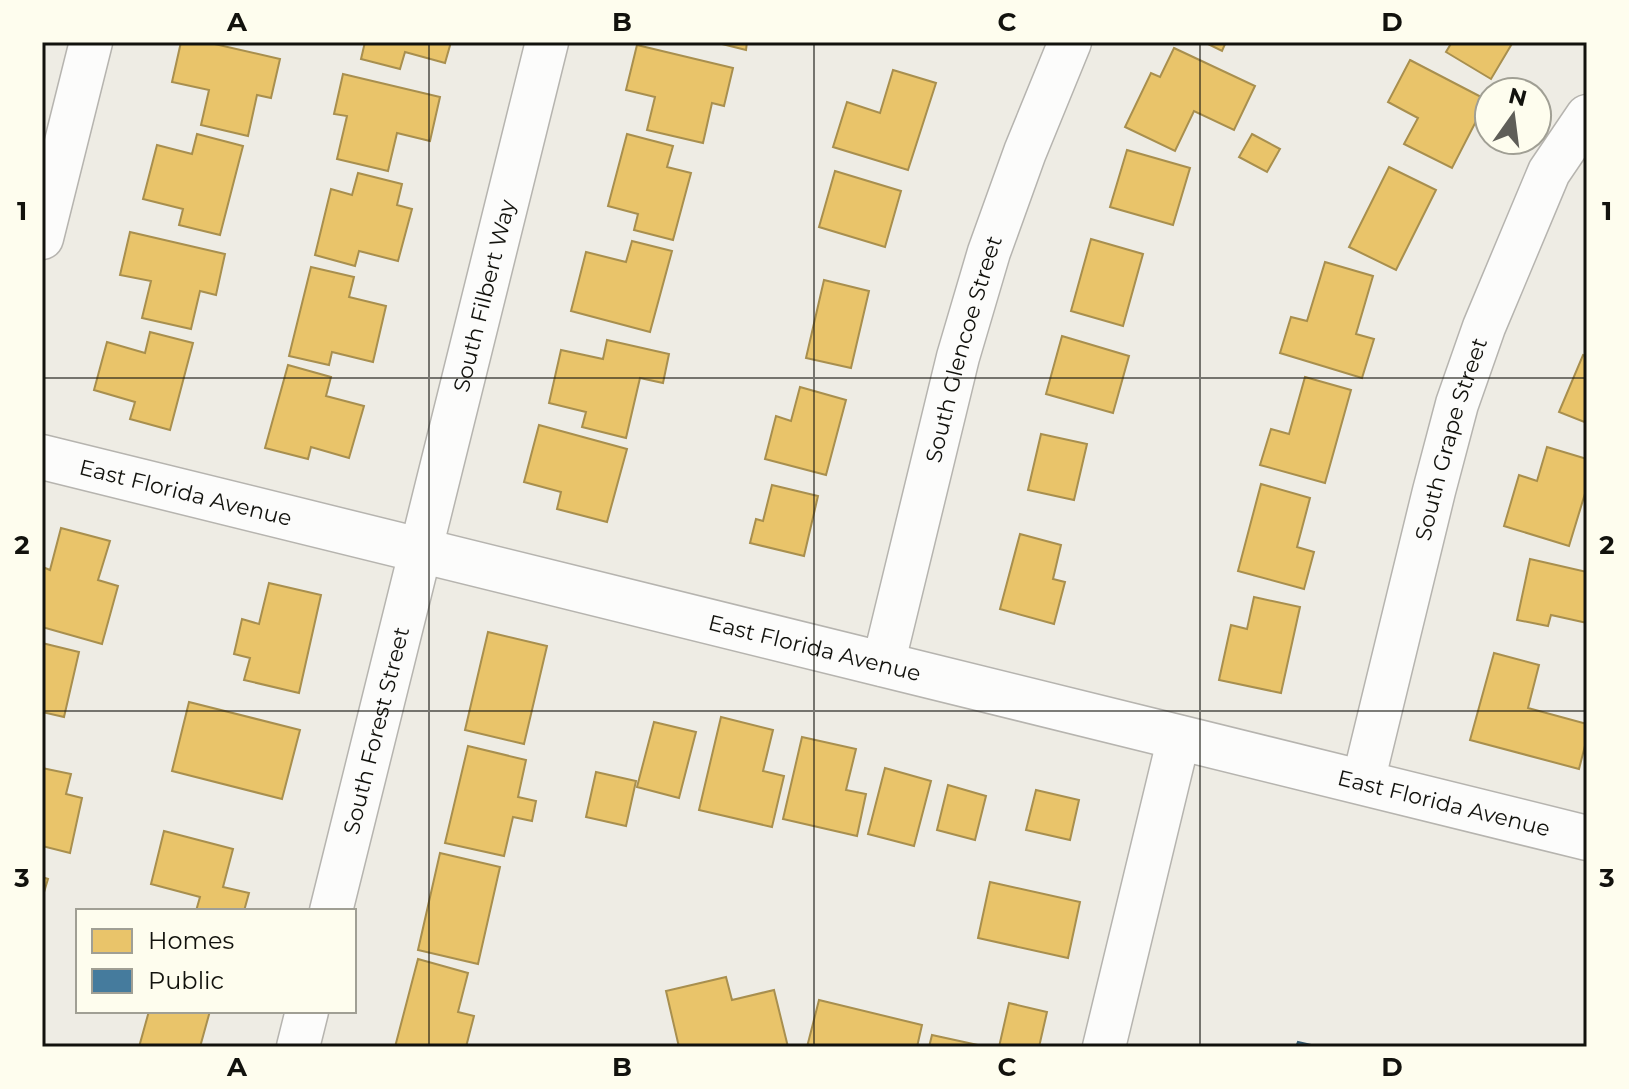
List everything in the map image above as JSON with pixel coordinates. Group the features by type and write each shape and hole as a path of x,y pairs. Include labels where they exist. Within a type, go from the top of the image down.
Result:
{"street":[{"path":"42,238 91,42"},
{"name":"South Filbert Way","path":"421,550 547,42"},
{"name":"South Glencoe Street","path":"883,665 958,357 980,282 1025,152 1070,42"},
{"name":"South Grape Street","path":"1363,782 1457,404 1484,327 1549,172 1587,116"},
{"name":"East Florida Avenue","path":"42,457 1587,838"},
{"name":"South Forest Street","path":"331,909 421,550"},
{"path":"1104,1047 1179,737"},
{"path":"298,1047 306,1013"}],"building: Homes":[{"path":"181,42 206,42 280,59 271,98 257,95 248,136 201,125 209,90 172,82"},
{"path":"365,42 451,42 445,63 405,52 400,69 361,59"},
{"path":"714,42 747,42 746,50"},
{"path":"1204,42 1226,42 1222,51"},
{"path":"1452,42 1513,42 1493,76 1486,76 1446,52"},
{"path":"637,45 733,68 724,106 712,103 703,143 647,130 655,97 626,90"},
{"path":"1174,48 1255,86 1234,130 1194,111 1175,151 1125,127 1151,73 1160,77"},
{"path":"1410,60 1473,93 1473,127 1452,168 1404,144 1418,118 1388,102"},
{"path":"893,70 936,83 908,170 833,147 847,102 880,113"},
{"path":"343,74 440,97 430,141 397,133 388,171 337,159 347,116 334,114"},
{"path":"197,134 243,146 220,235 179,225 183,209 143,199 157,145 192,154"},
{"path":"627,134 673,146 667,167 691,173 673,240 634,230 638,214 608,206"},
{"path":"1252,134 1280,149 1267,172 1239,157"},
{"path":"1127,150 1190,168 1173,225 1110,207"},
{"path":"1389,167 1436,190 1396,270 1349,247"},
{"path":"835,171 901,191 885,247 819,227"},
{"path":"358,173 402,184 397,205 412,209 398,261 359,251 355,266 315,255 331,189 352,195"},
{"path":"130,232 225,254 216,295 200,291 191,329 142,318 151,281 120,275"},
{"path":"1091,239 1143,254 1123,326 1071,311"},
{"path":"632,241 672,251 650,332 571,311 586,252 626,262"},
{"path":"1325,262 1373,276 1356,334 1374,339 1362,378 1280,353 1291,317 1307,321"},
{"path":"311,267 354,277 349,297 386,306 373,362 332,352 329,365 289,356"},
{"path":"824,280 869,291 851,368 806,358"},
{"path":"150,332 193,343 170,430 130,419 135,402 94,390 107,342 145,353"},
{"path":"1062,336 1129,356 1113,413 1046,394"},
{"path":"607,340 669,354 663,383 640,378 626,438 582,427 586,412 549,403 561,350 603,359"},
{"path":"1583,355 1587,357 1587,423 1559,412"},
{"path":"288,365 331,377 326,396 364,406 349,458 311,447 308,459 265,448"},
{"path":"1305,377 1351,390 1325,483 1260,465 1271,429 1289,434"},
{"path":"800,387 846,400 826,475 765,459 776,416 791,421"},
{"path":"539,425 627,449 607,522 557,509 561,492 524,482"},
{"path":"1041,434 1087,444 1074,500 1028,490"},
{"path":"1547,447 1587,459 1587,487 1569,546 1504,526 1519,475 1537,481"},
{"path":"1261,484 1310,498 1297,547 1314,552 1304,589 1238,571"},
{"path":"772,485 818,496 804,556 750,543 756,519 763,521"},
{"path":"61,528 110,541 98,580 118,586 102,644 42,627 42,570 43,567 50,570"},
{"path":"1020,534 1061,545 1053,579 1065,582 1054,624 1000,609"},
{"path":"1530,559 1587,572 1587,623 1551,615 1548,626 1517,620"},
{"path":"269,583 321,595 299,693 244,680 250,658 234,654 242,619 259,624"},
{"path":"1254,597 1300,607 1281,693 1219,680 1231,625 1247,629"},
{"path":"488,632 547,646 524,744 465,730"},
{"path":"42,643 79,652 64,717 42,712"},
{"path":"1494,653 1539,665 1528,708 1587,724 1587,738 1579,769 1470,740"},
{"path":"189,702 300,730 282,799 172,771"},
{"path":"721,717 773,730 763,771 784,776 772,827 699,810"},
{"path":"654,722 696,732 679,798 637,787"},
{"path":"802,737 856,749 846,790 866,794 857,836 783,819"},
{"path":"468,746 526,760 518,797 536,801 532,821 513,817 504,856 445,843"},
{"path":"42,768 71,774 66,794 82,798 70,853 42,846"},
{"path":"885,768 931,781 914,846 868,834"},
{"path":"596,772 636,781 626,826 586,817"},
{"path":"948,785 986,796 975,840 937,830"},
{"path":"1036,790 1079,800 1070,840 1026,830"},
{"path":"164,831 233,849 223,887 249,893 245,909 197,909 200,897 151,884"},
{"path":"440,853 500,867 478,964 418,950"},
{"path":"42,877 48,879 42,899"},
{"path":"990,882 1080,902 1068,958 978,938"},
{"path":"418,959 468,973 458,1012 474,1016 466,1047 395,1047"},
{"path":"726,977 732,1000 774,990 788,1047 679,1047 666,991"},
{"path":"819,1000 922,1025 917,1047 807,1047"},
{"path":"1009,1003 1047,1012 1039,1047 999,1047"},
{"path":"148,1013 209,1013 200,1047 139,1047"},
{"path":"932,1035 987,1047 929,1047"}],"building: Public":[{"path":"1298,1042 1320,1047 1296,1047"}]}
